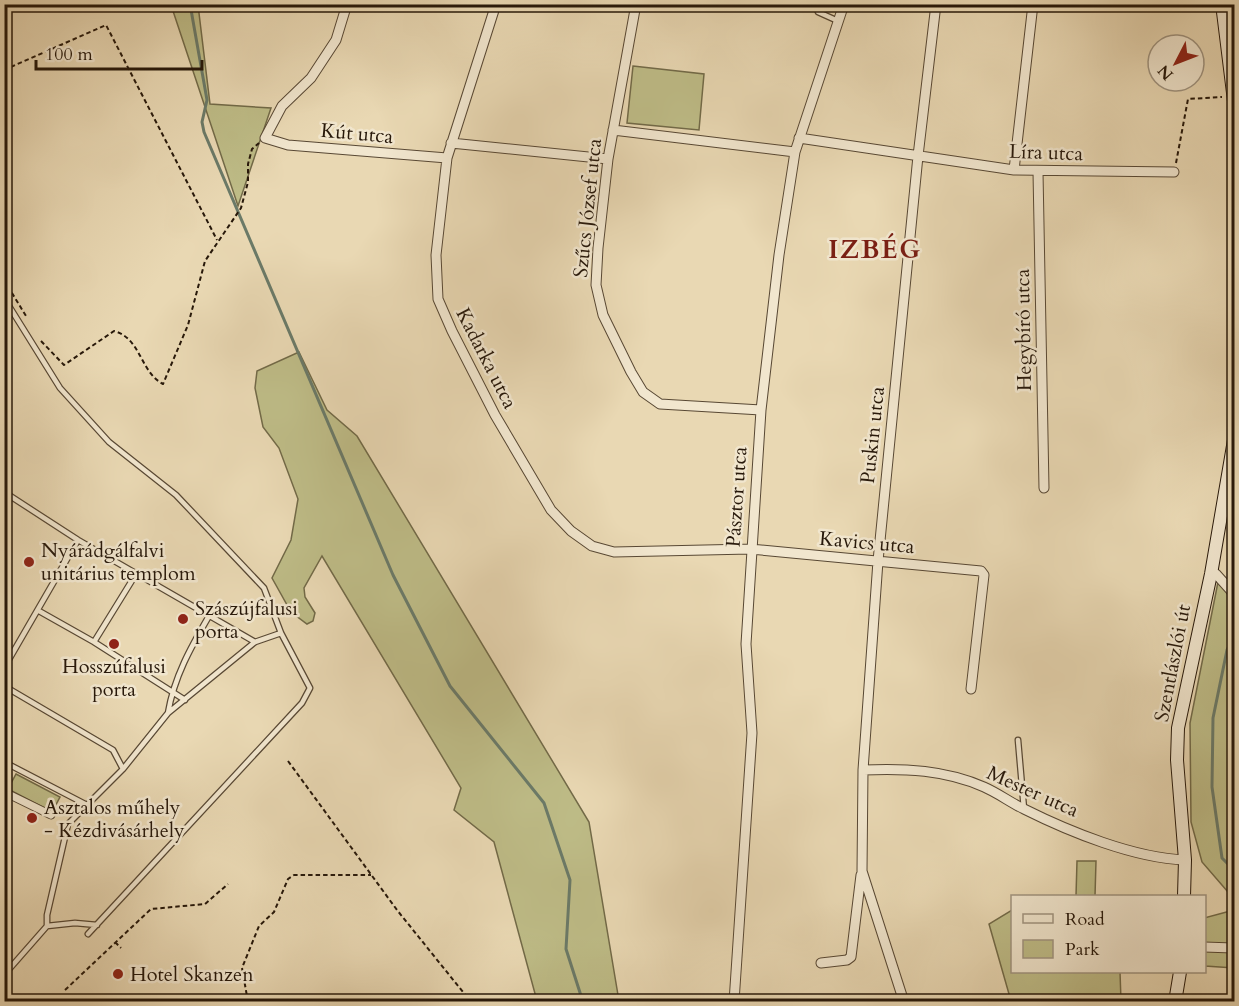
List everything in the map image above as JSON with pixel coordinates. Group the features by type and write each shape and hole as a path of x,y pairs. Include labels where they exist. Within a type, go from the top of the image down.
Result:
{"main road":[{"path":"1222,4 1234,101"},
{"name":"Szentlászlói út","path":"1184,895 1185,860 1177,760 1178,728 1211,574 1234,440"},
{"path":"1175,1002 1179,973"}],"street":[{"path":"265,138 282,106 311,78 336,40 347,4"},
{"name":"Kadarka utca","path":"496,4 447,158 436,255 438,299 452,331 495,415 551,510 571,531 592,546 614,552 750,549"},
{"name":"Szűcs József utca","path":"636,4 608,159 598,248 596,285 603,315 643,392 660,404 761,410"},
{"name":"Pásztor utca","path":"734,1002 752,733 746,644 750,549 761,410 779,255 795,152 844,4"},
{"name":"Puskin utca","path":"821,963 847,960 851,957 854,918 862,871 863,770 878,561 918,156 936,4"},
{"path":"1014,170 1033,4"},
{"path":"613,130 795,152"},
{"name":"Kút utca","path":"265,138 288,146 447,158"},
{"name":"Líra utca","path":"798,138 1014,170 1038,172 1174,171"},
{"path":"451,143 608,159"},
{"name":"Hegybíró utca","path":"1038,172 1044,488"},
{"name":"Kavics utca","path":"750,549 981,571 984,575 971,689"},
{"path":"1211,574 1216,574 1234,594"},
{"name":"Mester utca","path":"863,770 908,768 958,779 984,787 1024,809 1145,854 1185,860"},
{"path":"4,792 51,815"},
{"name":"Puskin utca","path":"862,871 903,1002"},
{"path":"1206,947 1234,948"}],"lane":[{"path":"815,4 818,12 838,21"},
{"path":"4,298 60,388 109,442 176,495 264,588 281,633 310,688 308,696 88,934"},
{"path":"4,492 78,540 255,642"},
{"path":"4,668 78,540"},
{"path":"94,642 136,574"},
{"path":"39,611 94,642 185,700"},
{"path":"168,713 172,692 184,660 209,616"},
{"path":"4,975 47,926 47,915 68,824 123,770 168,713 255,642 281,633"},
{"path":"4,686 113,750 123,770"},
{"path":"1018,740 1024,809"},
{"path":"4,762 87,805"},
{"path":"47,926 75,923 96,925"}],"path":[{"path":"4,57 6,4"},
{"path":"4,70 106,25 217,240"},
{"path":"1174,171 1188,99 1234,96"},
{"path":"38,338 64,365 114,331 123,333 134,344 156,380 163,384 188,325 199,277 217,240 241,208 247,189 252,149 265,138"},
{"path":"4,280 27,318"},
{"path":"288,761 371,875 471,1002"},
{"path":"248,1002 242,968 259,926 274,912 288,879 294,876 371,875"},
{"path":"65,990 151,909 205,904 228,884"},
{"path":"115,942 121,948"}],"green space":[{"path":"171,5 198,5 210,104 271,108 238,206"},
{"path":"633,66 704,74 699,130 627,123"},
{"path":"299,352 327,410 357,436 589,822 619,1001 537,1001 494,842 454,810 461,788 322,556 304,588 305,597 315,613 313,621 307,624 291,612 272,578 291,540 298,499 279,448 263,427 255,388 257,371"},
{"path":"1223,579 1234,583 1234,899 1202,862 1191,822 1190,723 1218,582"},
{"path":"16,774 60,797 52,812 8,789"},
{"path":"1077,861 1096,861 1095,895 1076,895"},
{"path":"1234,910 1234,968 1206,966 1206,917"},
{"path":"1011,911 1011,973 1120,973 1121,1001 1011,1001 989,924"}],"waterway":[{"path":"190,4 207,100 202,122 204,132 393,575 450,686 544,803 570,880 566,949 583,1002"},
{"path":"1234,636 1227,650 1213,718 1212,787 1222,858 1234,870"}],"place":[{"name":"Nyárádgálfalvi unitárius templom","path":"29,562"},
{"name":"Szászújfalusi porta","path":"183,619"},
{"name":"Hosszúfalusi porta","path":"114,644"},
{"name":"Asztalos műhely - Kézdivásárhely","path":"32,818"},
{"name":"Hotel Skanzen","path":"118,974"}],"district":[{"name":"IZBÉG","path":"875,249"}]}
